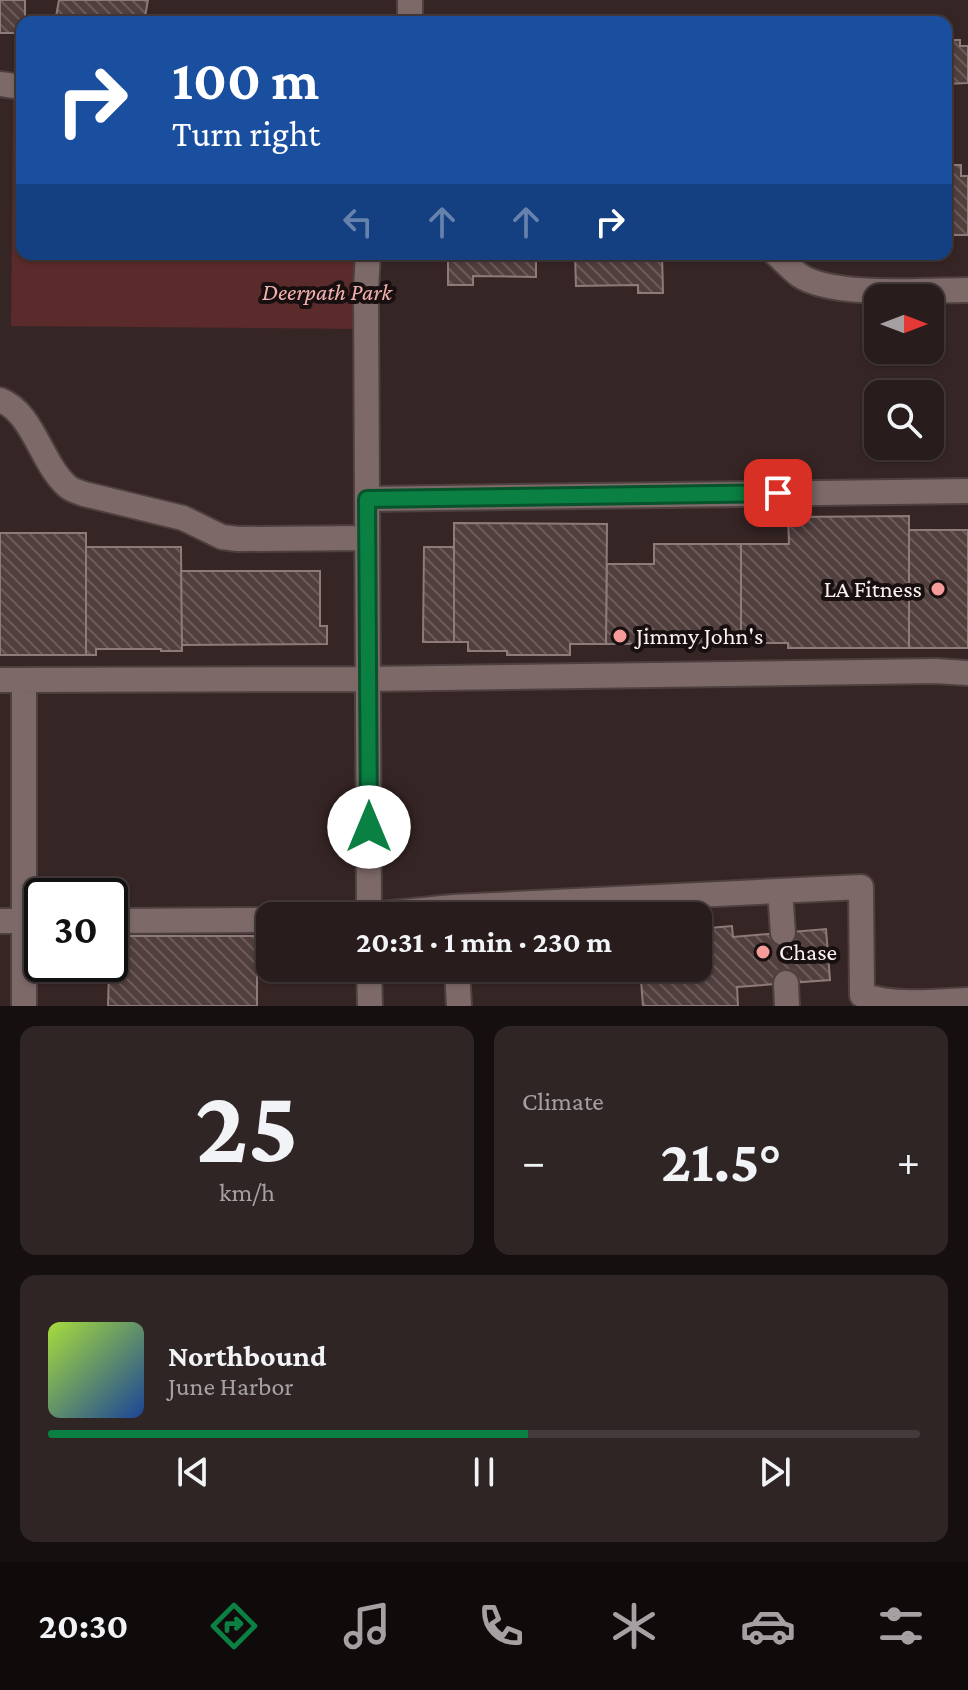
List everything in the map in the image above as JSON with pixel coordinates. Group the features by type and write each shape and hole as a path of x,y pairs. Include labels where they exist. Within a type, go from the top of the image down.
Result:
{"street":[{"path":"368,260 369,902"},
{"path":"783,260 801,277 835,288 968,290"},
{"path":"0,400 18,412 58,477 69,488 84,494 183,518 222,537 367,538"},
{"path":"367,499 968,491"},
{"path":"24,1006 12,680 968,673"},
{"path":"609,902 861,887 862,995 874,1001 913,1003 968,1000"},
{"path":"780,891 783,933"},
{"path":"128,921 256,920"},
{"path":"369,982 370,1006"},
{"path":"458,982 459,1006"}],"green space":[{"name":"Deerpath Park","path":"13,85 16,86 16,260 368,260 366,329 11,326"}],"building":[{"path":"0,0 25,0 25,16 16,16 16,33 0,33"},
{"path":"59,0 148,0 145,16 56,16"},
{"path":"952,40 960,40 960,46 968,46 968,83 952,84"},
{"path":"952,165 961,165 961,176 968,176 968,235 952,235"},
{"path":"448,260 536,260 536,277 473,276 473,285 448,285"},
{"path":"575,260 662,260 663,293 638,293 638,285 576,286"},
{"path":"909,516 909,648 788,648 788,643 741,643 741,544 789,544 788,517"},
{"path":"454,523 607,524 606,644 570,644 570,655 507,655 507,651 468,651 468,642 454,642"},
{"name":"LA Fitness","path":"909,530 968,530 968,648 909,648"},
{"path":"0,533 86,533 86,655 0,655"},
{"path":"654,544 741,544 741,643 606,644 607,564 654,564"},
{"path":"86,547 181,547 182,651 96,649 96,655 86,655"},
{"path":"424,547 454,547 454,642 423,642"},
{"path":"181,571 320,571 320,626 327,626 327,644 182,645"},
{"name":"Chase","path":"732,926 733,937 826,929 830,980 737,987 738,1006 643,1006 641,982 712,982 712,928"},
{"path":"128,936 256,936 257,1006 108,1006 109,982 128,982"}],"tunnel":[{"path":"783,933 786,983"}],"place":[{"name":"LA Fitness","path":"938,589"},
{"name":"Jimmy John's","path":"620,636"},
{"name":"Chase","path":"763,952"}],"route":[{"path":"369,827 367,499 778,493"}]}
